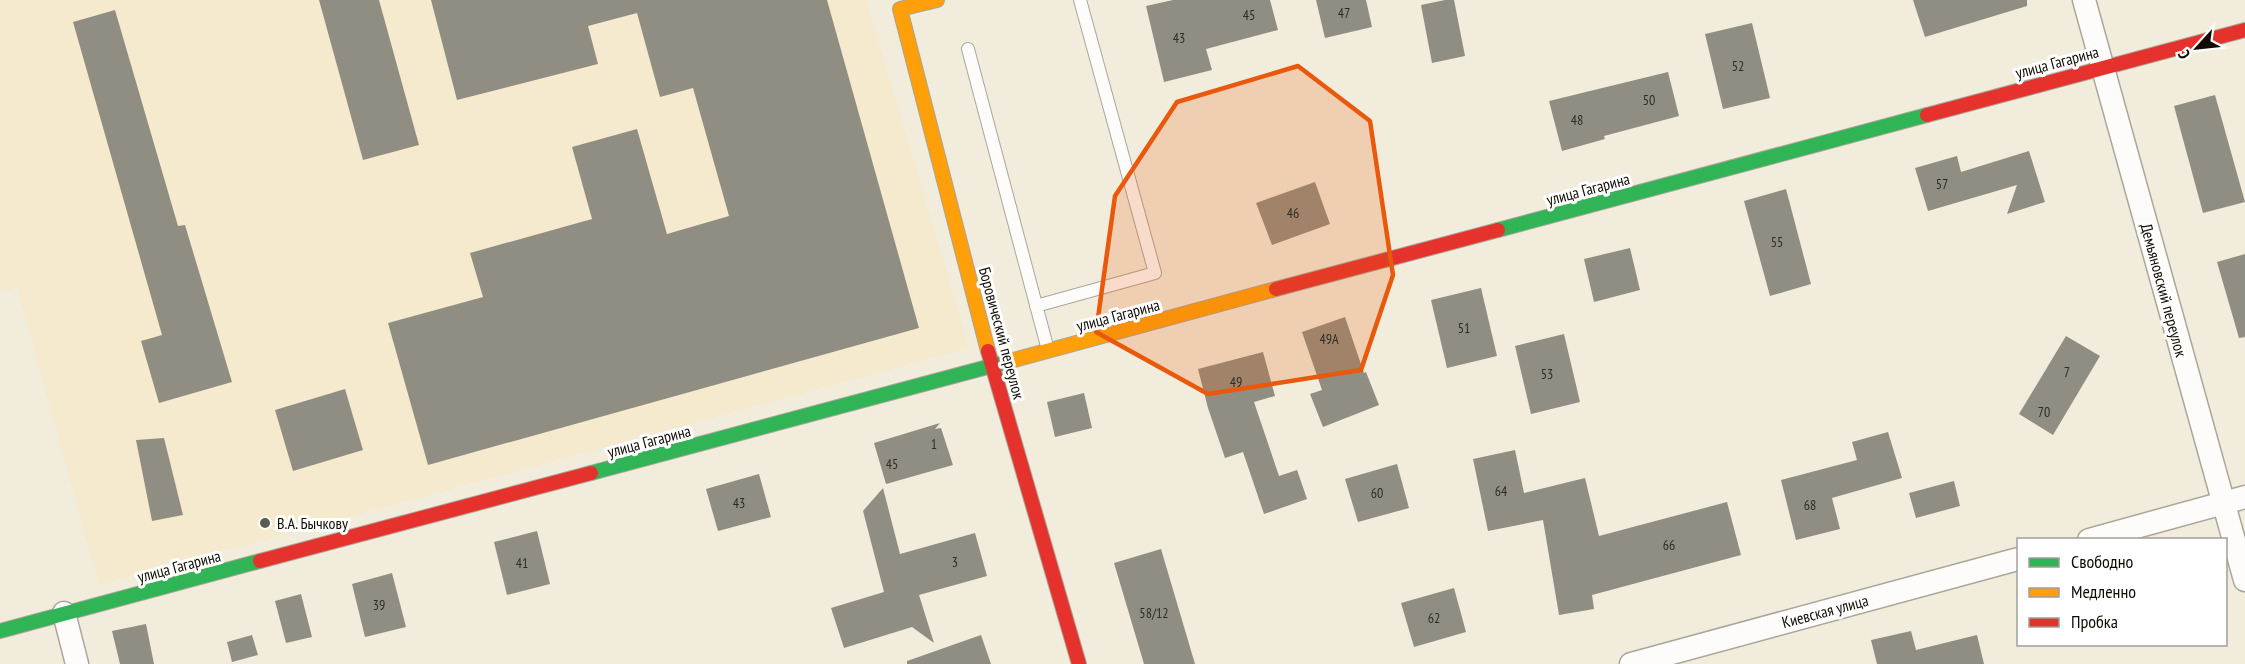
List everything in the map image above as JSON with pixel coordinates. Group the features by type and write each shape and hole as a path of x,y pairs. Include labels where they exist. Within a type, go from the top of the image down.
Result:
{"street":[{"path":"899,5 937,0"},
{"name":"Демьяновский переулок","path":"2084,0 2245,580"},
{"name":"Боровический переулок","path":"899,5 992,366 1079,664"},
{"name":"улица Гагарина","path":"0,631 2245,30"},
{"path":"2096,538 2245,497"},
{"name":"Киевская улица","path":"1631,664 2017,560"},
{"path":"64,614 77,664"}],"lane":[{"path":"1036,306 1155,273 1080,0"},
{"path":"968,49 1048,351"}],"highlighted area":[{"path":"1298,66 1370,121 1393,275 1361,370 1208,394 1096,332 1115,196 1177,102"}],"shaded area":[{"path":"0,0 866,0 969,348 99,585 17,287 0,293"}],"building":[{"path":"319,0 379,0 419,145 363,160"},
{"path":"431,0 827,0 919,328 428,465 388,323 483,297 470,253 592,219 572,147 637,129 667,234 729,216 693,88 660,97 637,13 588,26 598,64 457,100"},
{"path":"1173,0 1270,0 1278,30 1206,49 1212,70 1164,82 1146,6"},
{"path":"1316,0 1366,0 1372,27 1325,38"},
{"path":"1454,0 1465,56 1432,63 1421,5"},
{"path":"1913,0 2027,0 2027,6 1925,37"},
{"path":"115,10 178,226 185,225 232,382 159,403 141,341 162,335 73,22"},
{"path":"1752,23 1770,98 1723,109 1705,34"},
{"path":"1668,72 1679,116 1604,136 1605,139 1562,151 1549,101"},
{"path":"2215,95 2245,202 2203,213 2174,106"},
{"path":"2029,151 2045,202 2007,214 2017,185 1928,211 1915,168 1957,156 1961,172"},
{"path":"1315,182 1330,224 1272,245 1256,203"},
{"path":"1786,189 1811,284 1770,296 1744,201"},
{"path":"1630,248 1640,290 1594,302 1584,259"},
{"path":"2245,254 2245,337 2239,338 2217,262"},
{"path":"1481,288 1497,356 1447,368 1431,300"},
{"path":"1345,317 1364,373 1366,372 1379,405 1323,427 1310,394 1322,390 1302,332"},
{"path":"1564,334 1580,402 1531,414 1515,346"},
{"path":"2066,336 2100,356 2053,435 2019,414"},
{"path":"1263,352 1275,396 1254,402 1279,476 1297,470 1307,499 1264,514 1243,452 1225,458 1198,369"},
{"path":"345,389 363,450 293,471 275,410"},
{"path":"1084,393 1092,428 1055,437 1047,402"},
{"path":"940,423 935,429 941,428 953,465 886,484 874,443"},
{"path":"1888,432 1902,478 1832,498 1840,529 1796,540 1781,480 1857,460 1852,442"},
{"path":"164,438 183,515 152,521 136,440"},
{"path":"1515,450 1524,493 1585,478 1599,536 1727,502 1741,555 1592,595 1594,609 1559,615 1543,520 1488,531 1473,459"},
{"path":"1397,464 1409,508 1358,522 1345,479"},
{"path":"759,474 771,517 718,531 706,489"},
{"path":"1954,481 1960,506 1916,518 1909,493"},
{"path":"883,488 900,554 975,533 987,576 919,595 934,643 912,627 844,648 831,608 884,592 863,511"},
{"path":"537,531 550,584 507,595 494,542"},
{"path":"1161,549 1195,664 1144,664 1114,563"},
{"path":"392,573 406,627 365,637 352,584"},
{"path":"1454,588 1466,632 1414,647 1401,603"},
{"path":"301,594 312,637 286,643 275,601"},
{"path":"146,624 154,664 120,664 112,631"},
{"path":"1911,631 1916,650 1977,635 1984,664 1877,664 1871,640"},
{"path":"252,635 258,655 232,662 227,642"},
{"path":"981,635 991,664 907,664 907,661"}],"traffic: fast":[{"path":"1498,230 1927,115"},
{"path":"591,473 1010,361"},
{"path":"0,631 260,561"}],"traffic: slow":[{"path":"937,0 900,9 988,351"},
{"path":"1010,361 1276,289"}],"traffic: jam":[{"path":"1927,115 2245,30"},
{"path":"1276,289 1498,230"},
{"path":"988,351 1079,664"},
{"path":"260,561 591,473"}],"place":[{"name":"В.А. Бычкову","path":"265,523"}]}
